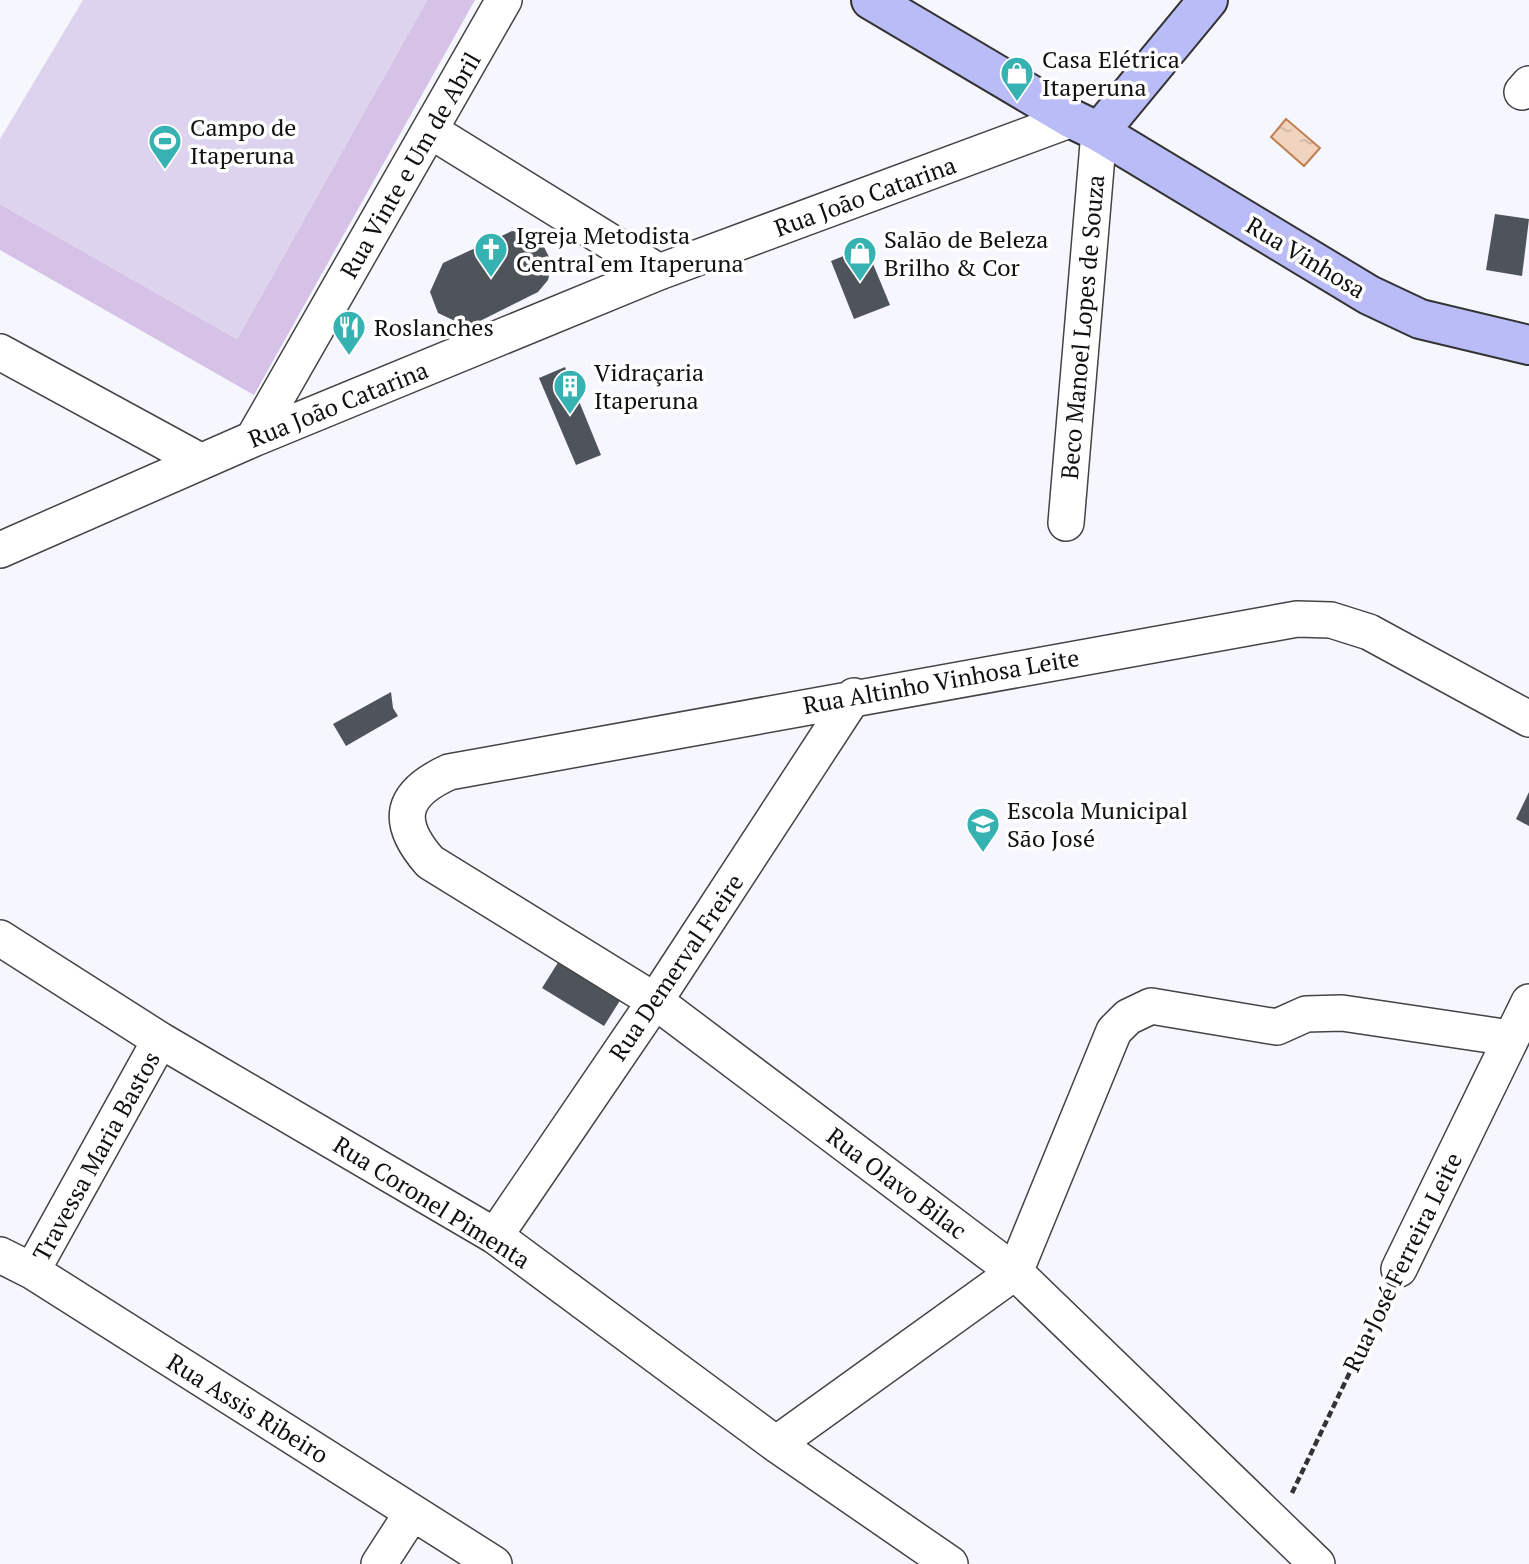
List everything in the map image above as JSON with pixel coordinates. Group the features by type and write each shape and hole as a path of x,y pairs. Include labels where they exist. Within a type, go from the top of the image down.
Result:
{"main road":[{"name":"Rua Vinhosa","path":"872,0 1369,295 1420,320 1529,345"},
{"path":"1085,126 1208,0"}],"street":[{"name":"Rua Vinte e Um de Abril","path":"253,439 504,0"},
{"name":"Rua João Catarina","path":"0,550 200,461 659,272 1085,126"},
{"name":"Beco Manoel Lopes de Souza","path":"1066,523 1085,126"},
{"path":"431,131 659,272"},
{"path":"0,352 200,461"},
{"name":"Rua Altinho Vinhosa Leite","path":"430,862 419,850 407,813 412,795 428,782 449,772 854,696 1297,619 1331,620 1369,632 1529,719"},
{"name":"Rua Demerval Freire","path":"495,1236 656,1001 854,696"},
{"name":"Rua Olavo Bilac","path":"430,862 656,1001 1015,1272 1317,1564"},
{"name":"Rua Coronel Pimenta","path":"0,938 160,1040 495,1236 776,1444 950,1564"},
{"name":"Rua José Ferreira Leite","path":"1399,1269 1529,1002"},
{"path":"776,1444 1015,1272 1114,1031 1128,1017 1151,1006 1277,1027 1306,1014 1342,1013 1510,1038"},
{"name":"Travessa Maria Bastos","path":"32,1271 160,1040"},
{"name":"Rua Assis Ribeiro","path":"0,1255 32,1271 494,1564"},
{"path":"379,1564 412,1513"}],"path":[{"name":"Rua José Ferreira Leite","path":"1277,1523 1399,1269"}],"shaded area":[{"name":"Campo de Itaperuna","path":"83,0 427,0 237,339 0,204 0,139"},
{"path":"427,0 475,0 254,395 0,250 0,204 237,339"}],"water":[{"path":"1286,119 1320,148 1304,166 1271,137"}],"building":[{"path":"1495,214 1529,219 1522,276 1486,270"},
{"name":"Igreja Metodista Central em Itaperuna","path":"512,231 529,234 542,243 552,263 548,280 538,292 472,325 438,313 430,292 443,263"},
{"name":"Salão de Beleza Brilho & Cor","path":"866,247 890,305 854,319 831,261"},
{"name":"Vidraçaria Itaperuna","path":"565,367 601,455 576,465 539,378"},
{"path":"391,692 393,708 398,716 346,746 333,724"},
{"path":"1529,792 1529,826 1516,819"},
{"path":"564,953 626,991 604,1026 542,988"}],"place":[{"name":"Casa Elétrica Itaperuna","path":"1017,103"},
{"name":"Campo de Itaperuna","path":"165,171"},
{"name":"Igreja Metodista Central em Itaperuna","path":"491,279"},
{"name":"Salão de Beleza Brilho & Cor","path":"860,283"},
{"name":"Roslanches","path":"349,357"},
{"name":"Vidraçaria Itaperuna","path":"570,416"},
{"name":"Escola Municipal São José","path":"983,854"}]}
